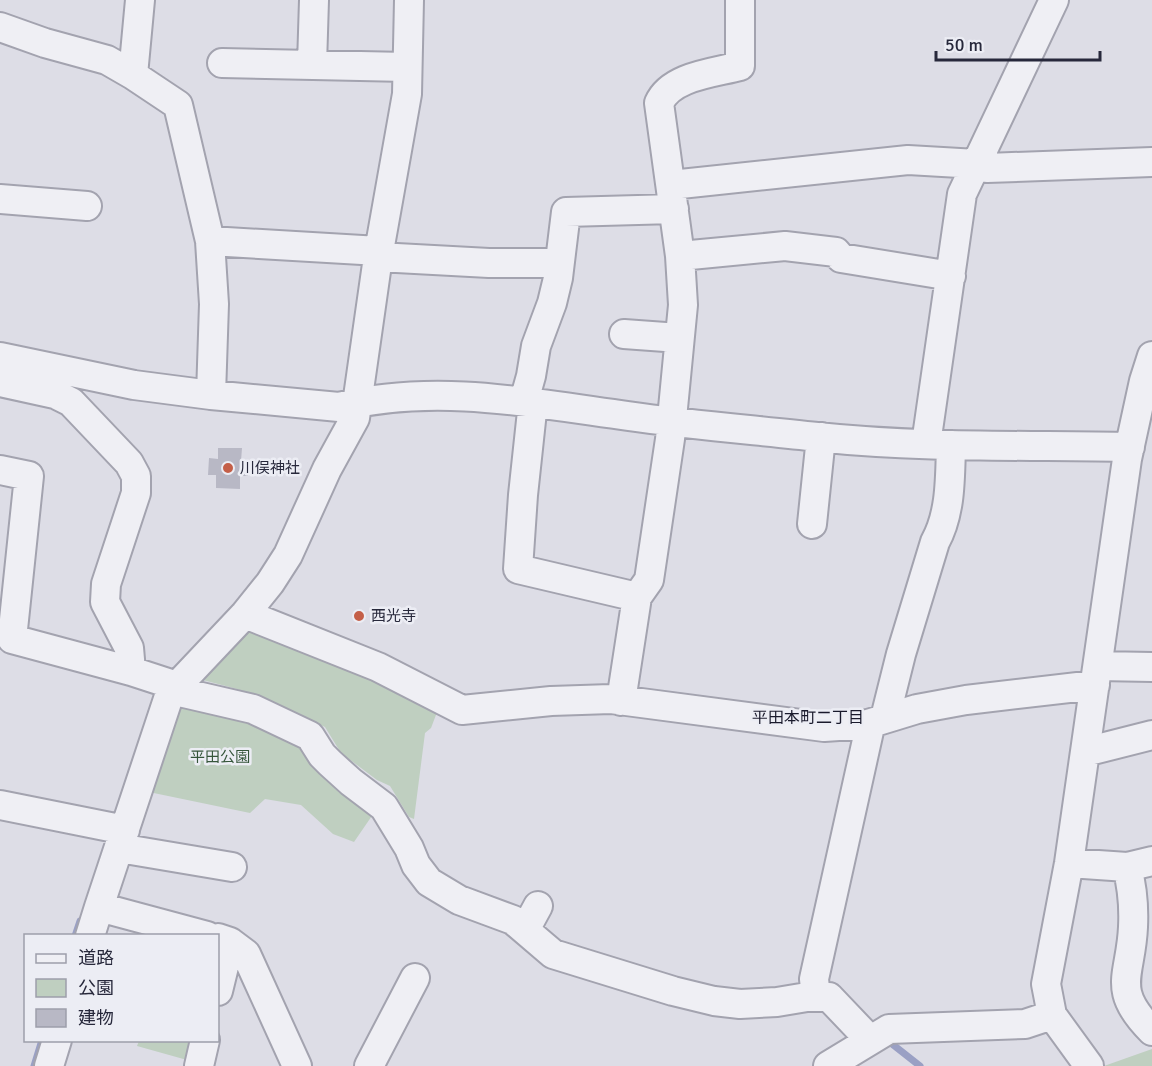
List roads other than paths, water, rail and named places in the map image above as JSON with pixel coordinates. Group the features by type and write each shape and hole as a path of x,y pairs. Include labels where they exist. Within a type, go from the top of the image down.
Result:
{"street":[{"path":"133,75 140,0"},
{"path":"312,65 314,0"},
{"path":"157,680 245,614 270,583 288,555 327,469 355,418 378,254 407,94 409,0"},
{"path":"621,701 637,597 649,580 670,439 682,305 680,256 659,103 664,92 672,86 740,66 740,0"},
{"path":"816,990 869,731 877,721 901,654 935,542 943,527 950,488 938,444 951,276 962,194 1054,0"},
{"path":"0,27 45,43 107,60 178,105 210,241 214,304 211,395"},
{"path":"222,63 407,67"},
{"path":"637,597 518,569 531,376 536,346 556,286 566,212 908,160 977,164 987,168 1152,162"},
{"path":"0,199 87,206"},
{"path":"210,241 489,263 558,263"},
{"path":"680,256 785,246 836,252 841,258 951,276"},
{"path":"624,334 679,338"},
{"path":"1089,1066 1052,1014 1047,984 1136,453 1144,381 1152,356"},
{"path":"0,357 134,385 211,395 339,406 407,397 458,396 528,402 671,422 904,444 1136,453"},
{"path":"0,382 55,394 71,402 129,464 136,476 135,500 106,584 105,602 129,648 157,680 171,690 117,833 91,934"},
{"path":"812,524 821,437"},
{"path":"0,470 29,476 12,639 157,680 184,693 253,709 310,736 330,763 384,807 409,848 416,865 429,882 459,900 513,920 531,918 553,954 673,991 740,1005 816,990 879,1034"},
{"path":"245,614 378,667 462,710 552,701 611,699 824,727 877,721 917,709 966,699 1152,667"},
{"path":"1085,752 1152,735"},
{"path":"0,805 117,833 232,867"},
{"path":"1068,863 1139,864 1132,885 1133,926 1125,983 1128,998 1141,1020 1152,1031"},
{"path":"99,907 203,934"},
{"path":"219,939 246,954 297,1066"},
{"path":"369,1066 415,978"},
{"path":"828,1066 879,1034 1024,1024 1052,1014"},
{"path":"50,1066 57,1042"},
{"path":"199,1066 205,1042"}],"waterway":[{"path":"76,934 80,921"},
{"path":"887,1040 920,1066"},
{"path":"34,1066 41,1042"}],"place":[{"name":"川俣神社","path":"228,468"},
{"name":"西光寺","path":"359,616"}],"district":[{"name":"平田本町二丁目","path":"808,718"}],"park label":[{"name":"平田公園","path":"220,757"}]}
